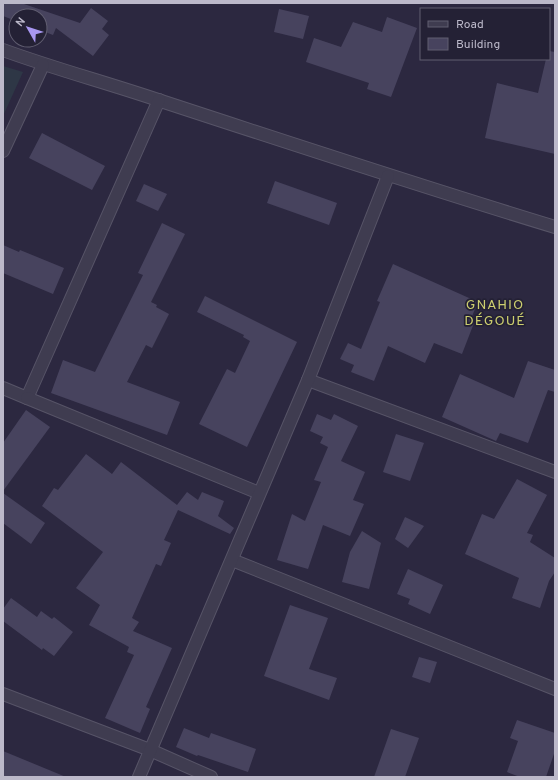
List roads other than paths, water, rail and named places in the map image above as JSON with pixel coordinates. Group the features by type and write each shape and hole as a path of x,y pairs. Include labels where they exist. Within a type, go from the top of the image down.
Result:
{"street":[{"path":"3,50 388,176 555,227"},
{"path":"3,151 43,64"},
{"path":"27,398 159,100"},
{"path":"139,777 308,380 388,176"},
{"path":"308,380 555,472"},
{"path":"3,388 260,493"},
{"path":"232,560 555,689"},
{"path":"3,694 150,750 212,777"}],"district":[{"name":"GNAHIO DÉGOUÉ","path":"495,312"}]}
